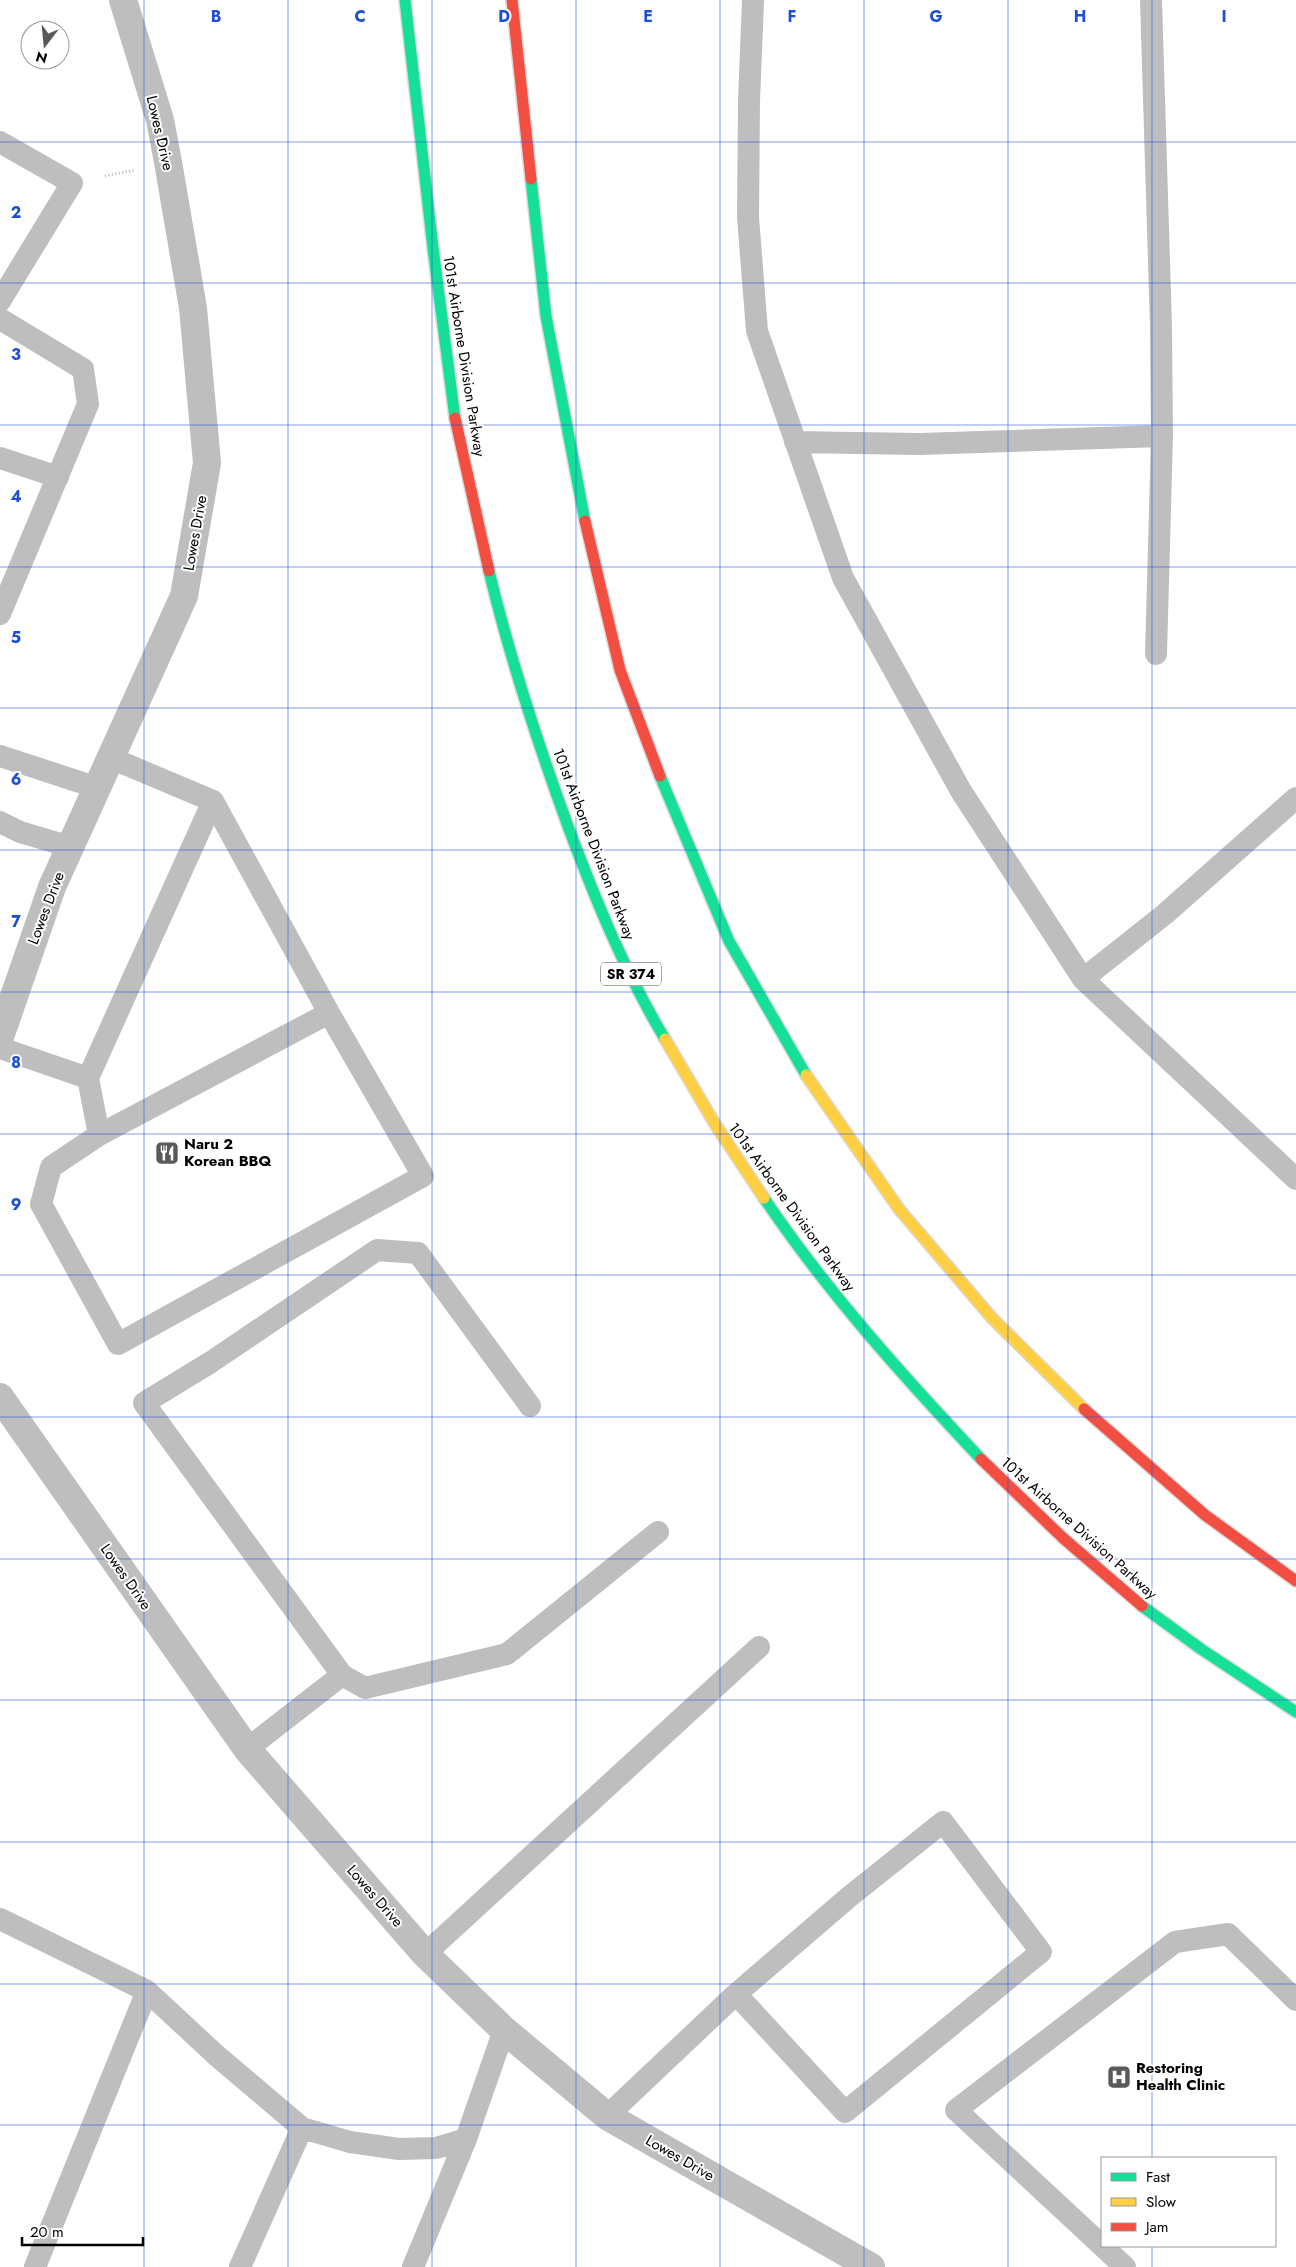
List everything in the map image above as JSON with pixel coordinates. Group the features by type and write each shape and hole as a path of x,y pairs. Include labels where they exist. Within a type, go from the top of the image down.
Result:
{"highway":[{"name":"101st Airborne Division Parkway","path":"405,0 428,225 455,419 490,578 526,703 558,802 608,929 670,1053 742,1169 834,1294 926,1402 1023,1502 1148,1610 1249,1682 1296,1712"},
{"path":"512,0 546,316 584,517 620,670 671,804 729,941 798,1064 820,1096 899,1209 992,1318 1111,1434 1205,1515 1296,1580"}],"street":[{"name":"Lowes Drive","path":"0,1037 52,887 184,596 207,463 193,308 168,162 160,120 123,0"},
{"name":"Lowes Drive","path":"0,1397 247,1749 425,1954 504,2030 607,2116 871,2267"}],"lane":[{"path":"753,0 749,101 748,217 757,331 843,578 961,791 1083,979 1296,1179"},
{"path":"1151,0 1159,215 1162,436 1156,654"},
{"path":"0,142 72,183 0,302"},
{"path":"0,319 84,369 88,404 0,614"},
{"path":"795,442 920,444 1162,436"},
{"path":"0,458 58,477"},
{"path":"0,756 98,788"},
{"path":"111,758 213,801 329,1013 423,1176 118,1344 41,1204 51,1167 99,1135 329,1013"},
{"path":"1083,979 1165,914 1296,798"},
{"path":"99,1135 88,1078 213,801"},
{"path":"0,822 20,832 71,847"},
{"path":"0,1048 88,1078"},
{"path":"530,1406 418,1253 377,1250 211,1362 144,1403 342,1675 365,1688 507,1654 658,1532"},
{"path":"425,1954 759,1647"},
{"path":"247,1749 342,1675"},
{"path":"607,2116 736,1994 849,1897 943,1822 1041,1952 845,2112 736,1994"},
{"path":"0,1920 147,1991 216,2055 302,2128 350,2142 399,2149 436,2148 466,2139"},
{"path":"1101,2246 956,2110 1175,1942 1228,1934 1296,2000"},
{"path":"35,2267 147,1991"},
{"path":"413,2267 466,2139 504,2030"},
{"path":"240,2267 302,2128"},
{"path":"1103,2247 1124,2267"}],"path":[{"path":"72,183 168,162"}],"traffic: fast":[{"path":"405,0 433,248 455,418"},
{"path":"531,179 546,316 585,521"},
{"path":"489,571 525,701 569,829 612,936 650,1014 665,1039"},
{"path":"660,776 729,941 806,1075"},
{"path":"764,1198 840,1301 981,1459"},
{"path":"1142,1606 1201,1649 1296,1712"}],"traffic: slow":[{"path":"665,1039 715,1124 764,1198"},
{"path":"806,1075 899,1209 992,1318 1084,1409"}],"traffic: jam":[{"path":"512,0 531,179"},
{"path":"455,418 489,571"},
{"path":"585,521 620,670 660,776"},
{"path":"1084,1409 1205,1515 1296,1581"},
{"path":"981,1459 1063,1538 1142,1606"}],"place":[{"name":"Naru 2 Korean BBQ","path":"167,1153"},
{"name":"Restoring Health Clinic","path":"1119,2077"}]}
